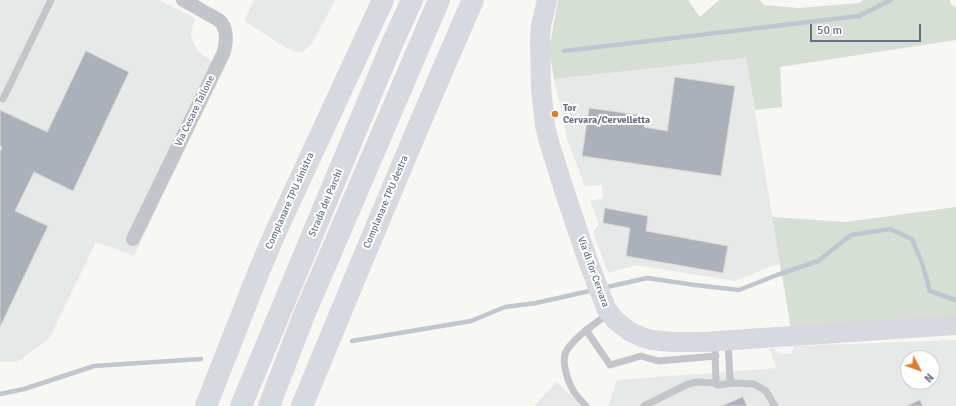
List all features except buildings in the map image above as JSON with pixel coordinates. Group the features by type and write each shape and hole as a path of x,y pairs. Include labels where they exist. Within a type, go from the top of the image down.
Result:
{"highway":[{"name":"Complanare TPU sinistra","path":"206,406 277,229 383,0"},
{"name":"Strada dei Parchi","path":"241,406 392,44 412,0"},
{"path":"269,406 334,243 439,0"},
{"name":"Complanare TPU destra","path":"302,406 375,228 473,0"},
{"path":"314,406 361,291 375,228"},
{"path":"191,406 247,267 277,229"}],"street":[{"name":"Via Cesare Tallone","path":"133,239 224,52 226,35 220,21 183,0"},
{"name":"Via di Tor Cervara","path":"547,0 540,38 541,88 545,126 565,193 588,261 608,311 615,320 644,338 719,346 956,325"}],"lane":[{"path":"3,99 51,0"},
{"path":"586,406 574,393 567,374 564,358 566,351 575,340 608,311"},
{"path":"586,330 610,365 641,356 658,361 719,346"},
{"path":"714,383 716,380 719,346"},
{"path":"719,346 730,379 734,383"},
{"path":"644,406 688,384 697,382 714,383 718,385 734,383 754,384 766,391 775,406"}],"shaded area":[{"path":"0,0 159,0 193,17 195,20 191,34 193,42 199,52 212,62 208,70 219,79 134,256 96,242 49,339 17,362 0,362"},
{"path":"254,0 335,0 312,44 302,52 296,52 283,46 246,22 245,19"},
{"path":"558,0 688,0 700,17 719,0 760,0 764,5 799,8 859,3 863,0 950,0 951,4 956,8 956,40 780,67 782,107 755,110 746,58 554,79 549,49"},
{"path":"746,58 780,263 735,281 636,265 608,273 593,232 599,224 590,201 603,198 602,185 585,186 568,142 554,79"},
{"path":"956,207 956,317 791,329 772,217 845,222"},
{"path":"956,340 956,406 608,406 617,380 777,368 769,349 774,348 780,354 791,354 794,346"},
{"path":"557,382 581,406 534,406"}],"waterway":[{"path":"564,51 859,16 891,0"},
{"path":"603,288 647,278 739,290 818,261 851,235 890,229 912,239 922,263 930,291 956,300"},
{"path":"352,341 471,321 505,307 536,303 594,290"},
{"path":"0,394 24,389 94,366 201,359"}],"place":[{"name":"Tor Cervara/Cervelletta","path":"555,114"}]}
